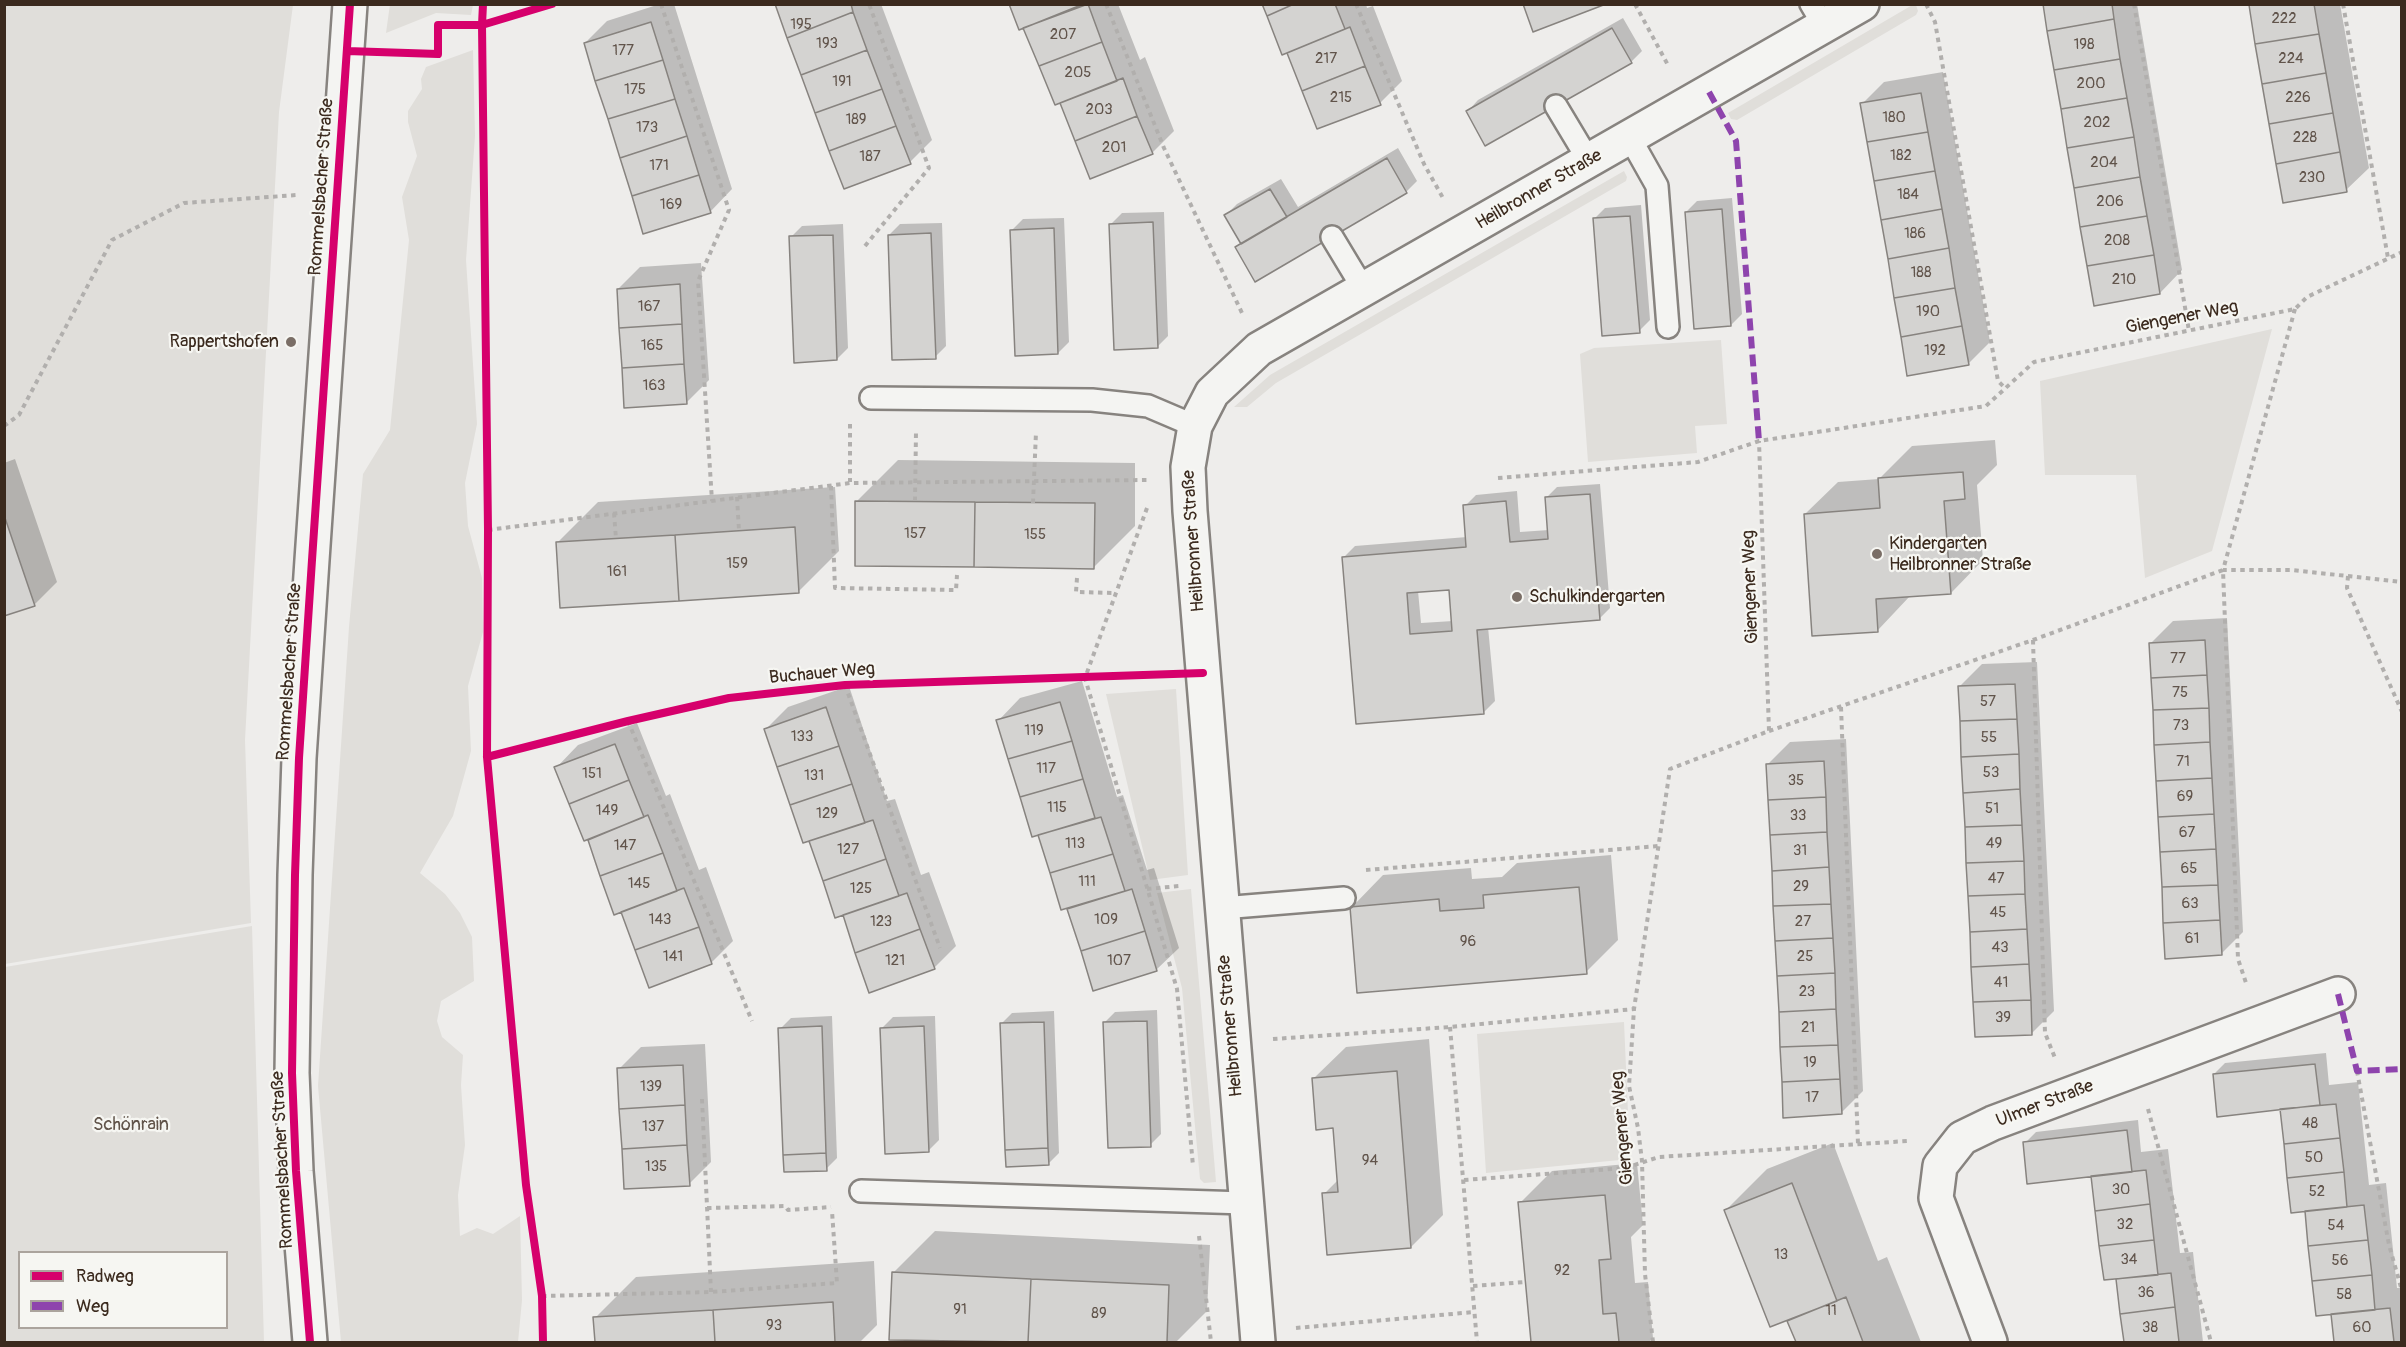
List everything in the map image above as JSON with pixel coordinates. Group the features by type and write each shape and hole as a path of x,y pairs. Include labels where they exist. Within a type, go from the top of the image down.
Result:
{"street":[{"name":"Rommelsbacher Straße","path":"310,1342 296,1171 292,1084 293,943 299,758 336,193 351,4"},
{"name":"Heilbronner Straße","path":"1258,1342 1190,511 1188,467 1195,426 1212,393 1259,349 1630,138 1818,15 1862,4"},
{"name":"Ulmer Straße","path":"1990,1342 1936,1198 1940,1166 1962,1138 1993,1123 2338,994"}],"lane":[{"path":"1556,106 1589,161"},
{"path":"1630,138 1657,186 1668,327"},
{"path":"1332,237 1364,290"},
{"path":"871,398 1092,400 1148,406 1195,426"},
{"path":"1221,895 1344,898"},
{"path":"861,1191 1245,1203"}],"path":[{"path":"662,4 729,210 698,281 712,501"},
{"path":"865,246 929,168 870,4"},
{"path":"1106,4 1164,148 1259,349"},
{"path":"1356,4 1424,164 1445,202"},
{"path":"1635,4 1671,70"},
{"path":"1926,4 1935,22 1998,381 2006,388"},
{"path":"2134,4 2188,331"},
{"path":"2343,4 2388,258"},
{"path":"4,426 19,415 112,240 184,203 336,193"},
{"path":"2248,992 2238,959 2223,570 2295,309"},
{"path":"850,483 850,413 871,398"},
{"path":"915,501 916,398"},
{"path":"1033,503 1038,399"},
{"path":"1498,478 1698,462 1759,441"},
{"path":"488,530 850,483 1152,480"},
{"path":"831,486 835,588 956,590 957,575"},
{"path":"737,498 739,531"},
{"path":"1150,501 1084,678 1177,989 1211,1342"},
{"path":"614,513 616,539"},
{"path":"1769,731 2033,640 2223,570 2292,570 2402,582"},
{"path":"2348,576 2347,588 2402,712"},
{"path":"1077,578 1076,592 1116,592"},
{"path":"2033,640 2045,1033 2069,1095"},
{"path":"1072,678 1096,677"},
{"path":"845,685 940,948"},
{"path":"1841,707 1858,1144"},
{"path":"617,723 639,718"},
{"path":"628,721 752,1021"},
{"path":"1362,871 1658,846"},
{"path":"1147,889 1221,895"},
{"path":"1233,1042 1450,1027 1634,1009"},
{"path":"1450,1027 1477,1342"},
{"path":"2138,1069 2211,1342"},
{"path":"2357,1071 2389,1245 2402,1291"},
{"path":"702,1099 711,1292"},
{"path":"1464,1180 1625,1168 1659,1157 1962,1138"},
{"path":"707,1208 784,1206 788,1210 832,1207 861,1191"},
{"path":"542,1296 711,1292 837,1283 832,1207"},
{"path":"1473,1286 1526,1282"},
{"path":"1292,1328 1474,1312"}],"green space":[{"path":"390,4 473,5 471,15 436,13 386,33"},
{"path":"1914,4 1918,11 1916,15 1737,120 1731,119 1728,113"},
{"path":"5,5 293,5 279,112 245,740 251,923 5,964"},
{"path":"473,50 475,136 466,260 477,424 465,483 468,526 482,578 483,632 468,686 471,751 453,816 420,873 445,894 460,913 472,937 474,981 441,1001 437,1021 442,1037 463,1055 461,1085 465,1145 458,1195 460,1236 477,1228 493,1234 520,1216 522,1300 518,1342 341,1342 318,1086 349,627 363,474 390,430 409,240 402,197 417,156 408,122 408,111 422,89 421,79 426,67"},
{"path":"1624,171 1626,181 1276,383 1247,407 1234,407 1270,375"},
{"path":"2272,329 2212,551 2145,578 2136,475 2045,475 2040,381"},
{"path":"1721,340 1727,424 1695,426 1697,453 1588,462 1580,354 1594,348"},
{"path":"1176,689 1188,875 1150,880 1106,694"},
{"path":"1191,889 1216,1182 1204,1183 1200,1179 1182,988 1157,893"},
{"name":"Schönrain","path":"252,926 264,1342 5,1342 5,967"},
{"path":"1624,1022 1630,1159 1486,1173 1477,1034"}],"building":[{"path":"775,4 851,4 853,12 787,38"},
{"path":"1009,4 1081,4 1081,5 1019,30"},
{"path":"1088,4 1102,42 1039,66 1023,28"},
{"path":"1262,4 1294,4 1267,16"},
{"path":"1294,4 1335,4 1345,29 1282,55 1267,16"},
{"path":"1523,4 1606,4 1533,32"},
{"path":"2043,4 2112,4 2114,19 2047,31"},
{"path":"2314,4 2319,34 2255,44 2249,5"},
{"path":"853,12 867,50 801,75 787,38"},
{"path":"2114,19 2120,59 2054,70 2047,31"},
{"path":"651,22 663,60 595,81 584,43"},
{"path":"1350,27 1365,66 1302,91 1287,53"},
{"path":"1612,28 1632,63 1485,146 1466,111"},
{"path":"2319,34 2326,73 2262,84 2255,44"},
{"path":"1102,42 1117,81 1055,105 1039,66"},
{"path":"867,50 882,89 815,113 801,75"},
{"path":"2120,59 2127,98 2061,109 2054,70"},
{"path":"663,60 675,99 608,119 595,81"},
{"path":"1365,66 1381,105 1317,129 1302,91"},
{"path":"2326,73 2333,113 2269,124 2262,84"},
{"path":"1123,78 1137,116 1075,141 1060,103"},
{"path":"882,89 896,126 829,151 815,113"},
{"path":"1921,93 1928,132 1867,142 1860,103"},
{"path":"2127,98 2134,137 2067,148 2061,109"},
{"path":"675,99 687,136 620,158 608,119"},
{"path":"2333,113 2340,152 2276,164 2269,124"},
{"path":"1137,116 1153,154 1090,179 1075,141"},
{"path":"896,126 911,164 844,189 829,151"},
{"path":"1928,132 1935,171 1874,181 1867,142"},
{"path":"687,136 699,175 632,196 620,158"},
{"path":"2134,137 2140,177 2074,188 2067,148"},
{"path":"2340,152 2347,192 2283,203 2276,164"},
{"path":"1387,158 1407,193 1255,282 1235,247"},
{"path":"1935,171 1942,209 1881,220 1874,181"},
{"path":"699,175 711,213 643,234 632,196"},
{"path":"2140,177 2147,216 2080,227 2074,188"},
{"path":"1270,189 1287,217 1241,244 1224,215"},
{"path":"1722,209 1731,326 1694,329 1685,212"},
{"path":"1942,209 1949,248 1888,259 1881,220"},
{"path":"1630,216 1640,333 1602,336 1593,218"},
{"path":"2147,216 2154,255 2087,266 2080,227"},
{"path":"1153,222 1158,348 1114,350 1109,224"},
{"path":"1054,228 1058,354 1015,356 1010,230"},
{"path":"931,233 936,359 892,360 888,235"},
{"path":"833,235 837,360 794,363 789,236"},
{"path":"1949,248 1955,288 1894,298 1888,259"},
{"path":"2154,255 2160,294 2094,306 2087,266"},
{"path":"680,284 682,324 619,328 617,289"},
{"path":"1955,288 1962,326 1901,337 1894,298"},
{"path":"682,324 684,364 622,368 619,328"},
{"path":"1962,326 1969,365 1907,376 1901,337"},
{"path":"684,364 687,404 624,408 622,368"},
{"name":"Kindergarten Heilbronner Straße","path":"1963,472 1965,499 1944,501 1951,594 1876,599 1878,632 1812,636 1804,514 1880,508 1878,478"},
{"path":"1590,494 1600,620 1477,630 1484,714 1356,724 1342,557 1466,547 1463,505 1506,501 1510,542 1548,539 1545,497","holes":["1449,590 1452,631 1410,634 1407,593"]},
{"path":"855,501 975,502 974,567 855,566"},
{"path":"975,502 1095,503 1094,569 974,567"},
{"path":"4,515 35,606 4,616"},
{"path":"795,527 799,593 679,601 675,535"},
{"path":"675,535 679,601 560,608 556,542"},
{"path":"2205,640 2207,675 2151,678 2149,643"},
{"path":"2207,675 2209,708 2153,710 2151,678"},
{"path":"2015,684 2017,719 1960,721 1958,686"},
{"path":"1060,702 1072,741 1008,759 996,720"},
{"path":"826,707 839,746 777,767 764,729"},
{"path":"2209,708 2210,742 2154,745 2153,710"},
{"path":"2017,719 2019,754 1961,757 1960,721"},
{"path":"1072,741 1083,779 1020,797 1008,759"},
{"path":"2210,742 2212,778 2156,781 2154,745"},
{"path":"615,744 629,780 569,804 554,767"},
{"path":"839,746 852,784 790,805 777,767"},
{"path":"2019,754 2020,789 1963,793 1961,757"},
{"path":"1824,761 1826,797 1768,800 1766,764"},
{"path":"2212,778 2214,814 2158,817 2156,781"},
{"path":"1083,779 1095,818 1032,837 1020,797"},
{"path":"629,780 644,817 584,841 569,804"},
{"path":"852,784 865,823 803,843 790,805"},
{"path":"2020,789 2022,825 1965,827 1963,793"},
{"path":"1826,797 1827,832 1770,835 1768,800"},
{"path":"2214,814 2216,849 2160,852 2158,817"},
{"path":"648,815 663,853 600,876 588,840"},
{"path":"1101,817 1113,854 1050,873 1038,835"},
{"path":"873,820 886,859 823,881 809,841"},
{"path":"2022,825 2024,861 1966,863 1965,827"},
{"path":"1827,832 1829,867 1772,871 1770,835"},
{"path":"2216,849 2218,885 2162,887 2160,852"},
{"path":"663,853 677,891 614,915 600,876"},
{"path":"1113,854 1125,891 1061,910 1050,873"},
{"path":"886,859 899,896 835,918 823,881"},
{"path":"2024,861 2025,894 1968,896 1966,863"},
{"path":"1829,867 1831,904 1773,906 1772,871"},
{"path":"2218,885 2220,920 2163,923 2162,887"},
{"path":"1579,887 1587,974 1357,993 1350,907 1439,899 1440,911 1484,908 1483,895"},
{"path":"684,888 699,927 635,950 621,912"},
{"path":"1132,889 1145,931 1081,951 1067,909"},
{"path":"907,893 920,929 855,953 843,915"},
{"path":"2025,894 2027,929 1970,932 1968,896"},
{"path":"1831,904 1833,938 1775,941 1773,906"},
{"path":"2220,920 2222,955 2165,959 2163,923"},
{"path":"699,927 712,964 649,988 635,950"},
{"path":"920,929 935,969 869,993 855,953"},
{"path":"2027,929 2029,964 1971,967 1970,932"},
{"path":"1145,931 1157,971 1093,991 1081,951"},
{"path":"1833,938 1835,973 1777,976 1775,941"},
{"path":"2029,964 2031,1000 1973,1002 1971,967"},
{"path":"1835,973 1836,1009 1779,1012 1777,976"},
{"path":"2031,1000 2032,1035 1975,1037 1973,1002"},
{"path":"1836,1009 1838,1045 1780,1047 1779,1012"},
{"path":"1147,1021 1151,1147 1108,1148 1103,1022"},
{"path":"1044,1022 1048,1148 1005,1150 1000,1023"},
{"path":"822,1026 826,1153 783,1155 778,1028"},
{"path":"924,1026 929,1152 885,1154 880,1028"},
{"path":"1838,1045 1840,1079 1782,1082 1780,1047"},
{"path":"2315,1064 2320,1105 2217,1117 2213,1074"},
{"path":"683,1065 685,1105 619,1109 617,1068"},
{"path":"1397,1071 1411,1248 1327,1255 1322,1193 1338,1192 1333,1128 1316,1130 1312,1078"},
{"path":"1840,1079 1842,1114 1783,1118 1782,1082"},
{"path":"2336,1104 2340,1138 2284,1144 2280,1109"},
{"path":"685,1105 687,1145 622,1149 619,1109"},
{"path":"2127,1130 2132,1172 2027,1184 2023,1142"},
{"path":"2340,1138 2344,1172 2287,1178 2284,1144"},
{"path":"687,1145 690,1186 624,1189 622,1149"},
{"path":"1048,1148 1049,1165 1006,1167 1005,1150"},
{"path":"826,1153 827,1171 784,1172 783,1155"},
{"path":"2146,1170 2150,1204 2095,1211 2091,1176"},
{"path":"2344,1172 2347,1207 2291,1213 2287,1178"},
{"path":"1792,1183 1837,1301 1770,1327 1724,1210"},
{"path":"1605,1195 1611,1259 1599,1260 1603,1314 1616,1313 1619,1342 1531,1342 1518,1202"},
{"path":"2150,1204 2154,1240 2099,1246 2095,1211"},
{"path":"2364,1205 2368,1240 2308,1246 2305,1211"},
{"path":"2154,1240 2158,1275 2104,1280 2099,1246"},
{"path":"2368,1240 2372,1275 2312,1281 2308,1246"},
{"path":"892,1272 1031,1279 1028,1342 889,1340"},
{"path":"2171,1273 2175,1307 2120,1314 2116,1279"},
{"path":"2372,1275 2375,1310 2316,1316 2312,1281"},
{"path":"1031,1279 1169,1285 1167,1342 1028,1342"},
{"path":"1846,1297 1863,1342 1796,1342 1787,1321"},
{"path":"833,1302 835,1342 715,1342 713,1310"},
{"path":"2175,1307 2179,1342 2124,1342 2120,1314"},
{"path":"2390,1308 2394,1342 2334,1342 2331,1314"},
{"path":"713,1310 715,1342 595,1342 593,1317"}],"marked path":[{"path":"1709,92 1736,141 1759,441"},
{"path":"2338,994 2357,1071 2402,1069"}],"cycle path":[{"path":"310,1342 296,1171 292,1073 295,875 299,758 350,4"},
{"path":"483,4 488,530 487,757 526,1185 542,1296 543,1342"},
{"path":"347,51 438,54 438,25 482,25 552,4"},
{"name":"Buchauer Weg","path":"487,757 729,698 845,685 1203,673"}],"place":[{"name":"Rappertshofen","path":"291,342"},
{"name":"Kindergarten Heilbronner Straße","path":"1877,554"},
{"name":"Schulkindergarten","path":"1517,597"}]}
